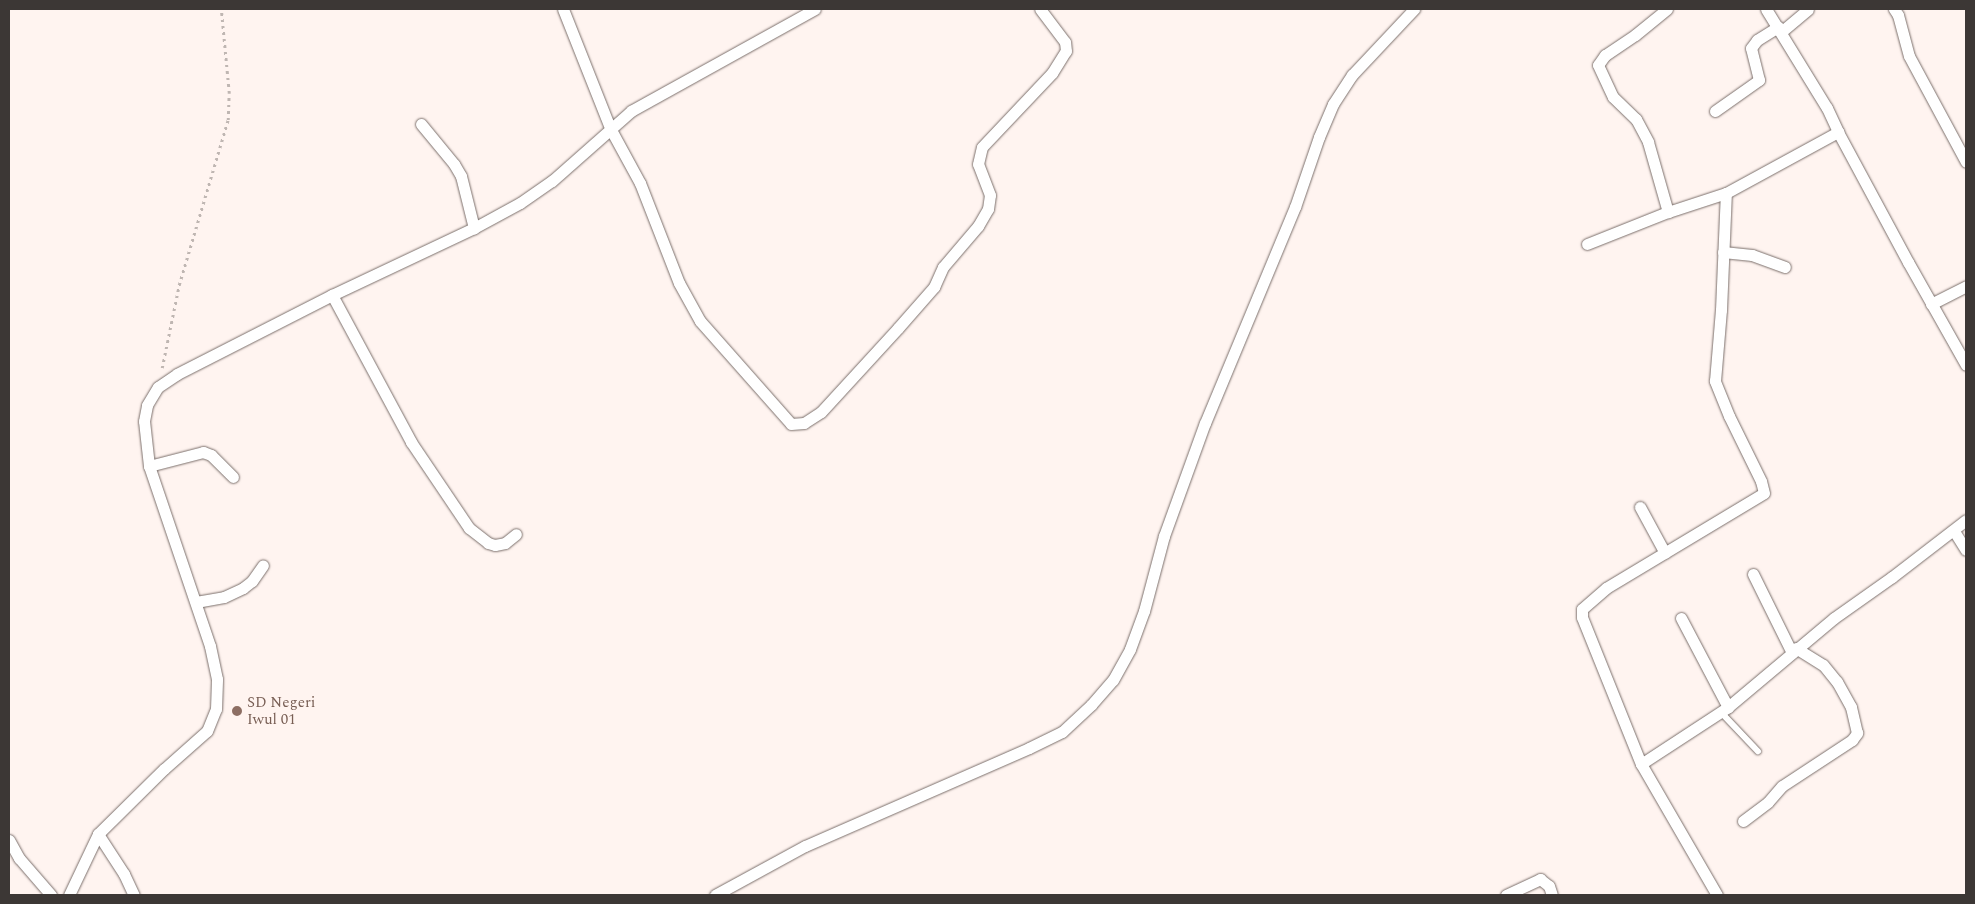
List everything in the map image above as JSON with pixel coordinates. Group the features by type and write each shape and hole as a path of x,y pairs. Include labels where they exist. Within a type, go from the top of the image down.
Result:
{"street":[{"path":"563,9 610,128 640,183 679,283 700,321 791,424 804,423 820,412 934,287 943,267 978,226 988,209 990,195 978,164 982,148 1052,73 1066,51 1065,42 1040,9"},
{"path":"69,895 98,834 164,769 207,731 216,709 217,679 210,646 149,466 144,421 147,404 158,387 177,374 332,295 474,228 520,203 552,181 631,111 815,9"},
{"path":"715,895 805,846 1062,732 1091,705 1113,680 1130,649 1144,611 1164,536 1205,423 1295,207 1318,137 1333,104 1352,75 1414,9"},
{"path":"1766,9 1828,108 1838,132 1931,304 1963,349 1966,365"},
{"path":"1715,111 1758,80 1751,48 1757,40 1780,30 1808,9"},
{"path":"1894,9 1898,15 1908,56 1966,162"},
{"path":"1659,11 1635,35 1605,55 1598,65 1612,97 1636,119 1648,142 1668,212"},
{"path":"421,124 454,164 460,176 474,228"},
{"path":"1587,244 1668,212 1726,193 1838,132"},
{"path":"1717,895 1641,764 1581,611 1584,605 1606,588 1764,493 1761,481 1729,416 1715,382 1721,310 1726,193"},
{"path":"1723,252 1752,255 1785,267"},
{"path":"1931,304 1966,286"},
{"path":"332,295 411,442 469,528 488,543 495,545 505,543 516,534"},
{"path":"149,466 203,452 211,455 233,477"},
{"path":"1640,507 1665,553"},
{"path":"1641,764 1724,709 1834,618 1954,531 1966,520"},
{"path":"1954,531 1966,550"},
{"path":"196,602 224,597 243,588 252,581 263,565"},
{"path":"1743,821 1768,802 1782,786 1852,740 1857,733 1851,707 1837,682 1823,666 1794,650 1753,574"},
{"path":"1681,618 1724,709"},
{"path":"98,834 124,874 134,895"},
{"path":"9,840 19,858 51,895"},
{"path":"1506,895 1540,879 1549,886 1552,895"}],"lane":[{"path":"1724,709 1758,751"}],"path":[{"path":"158,387 179,285 228,120 229,93 220,9"}],"place":[{"name":"SD Negeri Iwul 01","path":"237,711"}]}
